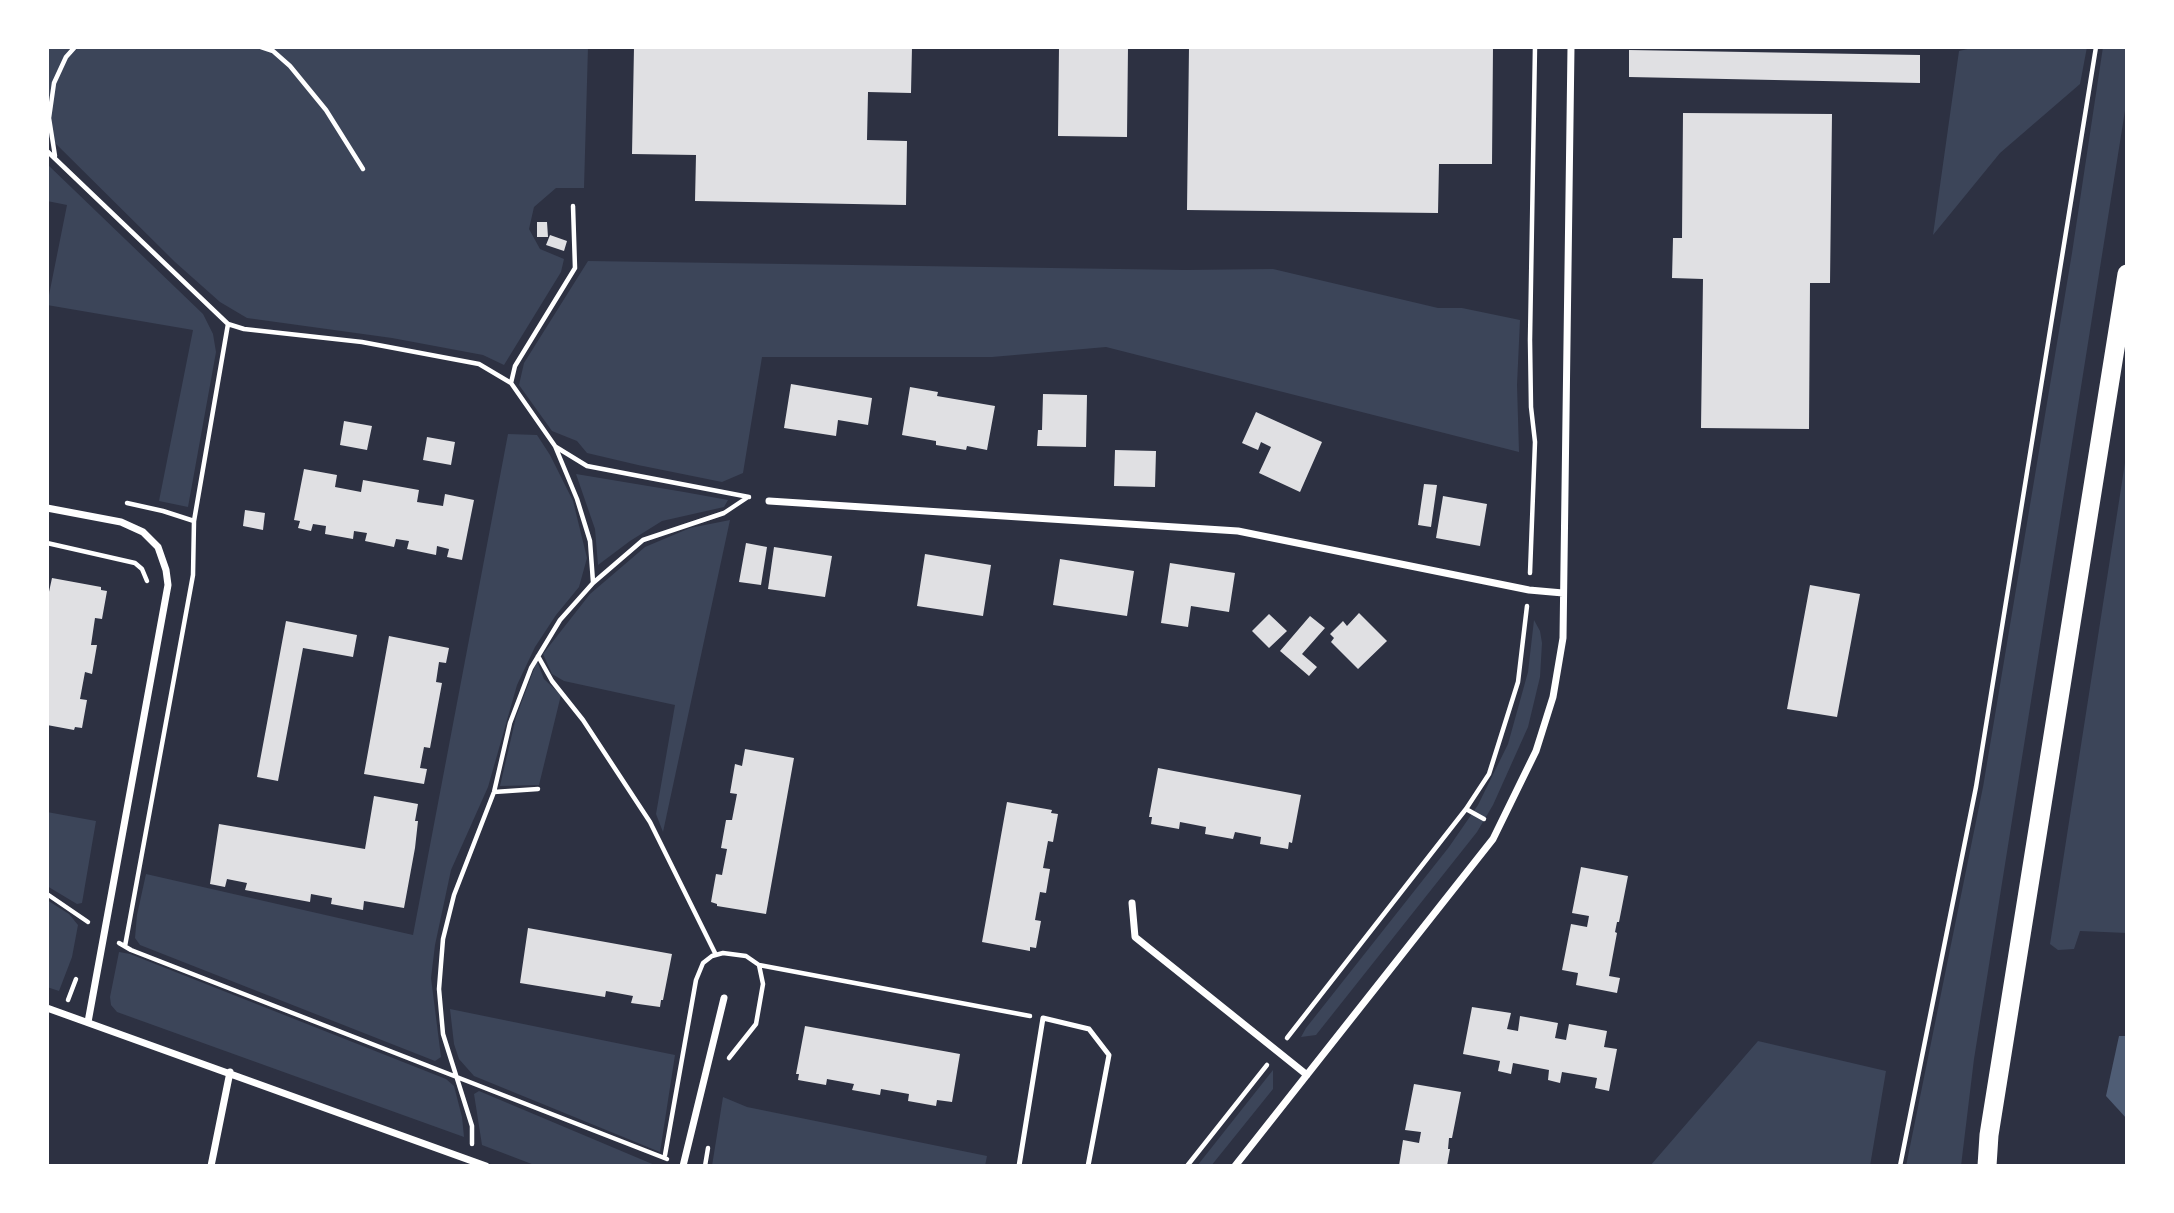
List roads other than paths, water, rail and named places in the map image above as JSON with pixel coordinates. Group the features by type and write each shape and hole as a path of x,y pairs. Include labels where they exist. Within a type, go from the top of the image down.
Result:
{"highway":[{"path":"1987,1166 1991,1122 2127,274"}],"street":[{"path":"1235,1166 1493,839 1536,751 1553,697 1563,638 1571,47"},
{"path":"769,501 1238,531 1529,590 1563,593"},
{"path":"47,508 121,522 143,532 158,547 168,585 88,1022"},
{"path":"1132,903 1135,937 1307,1075"},
{"path":"683,1165 724,998"},
{"path":"47,1008 486,1166"},
{"path":"211,1166 230,1073"}],"lane":[{"path":"1019,1166 1043,1018 1089,1029 1109,1055 1088,1166"}]}
